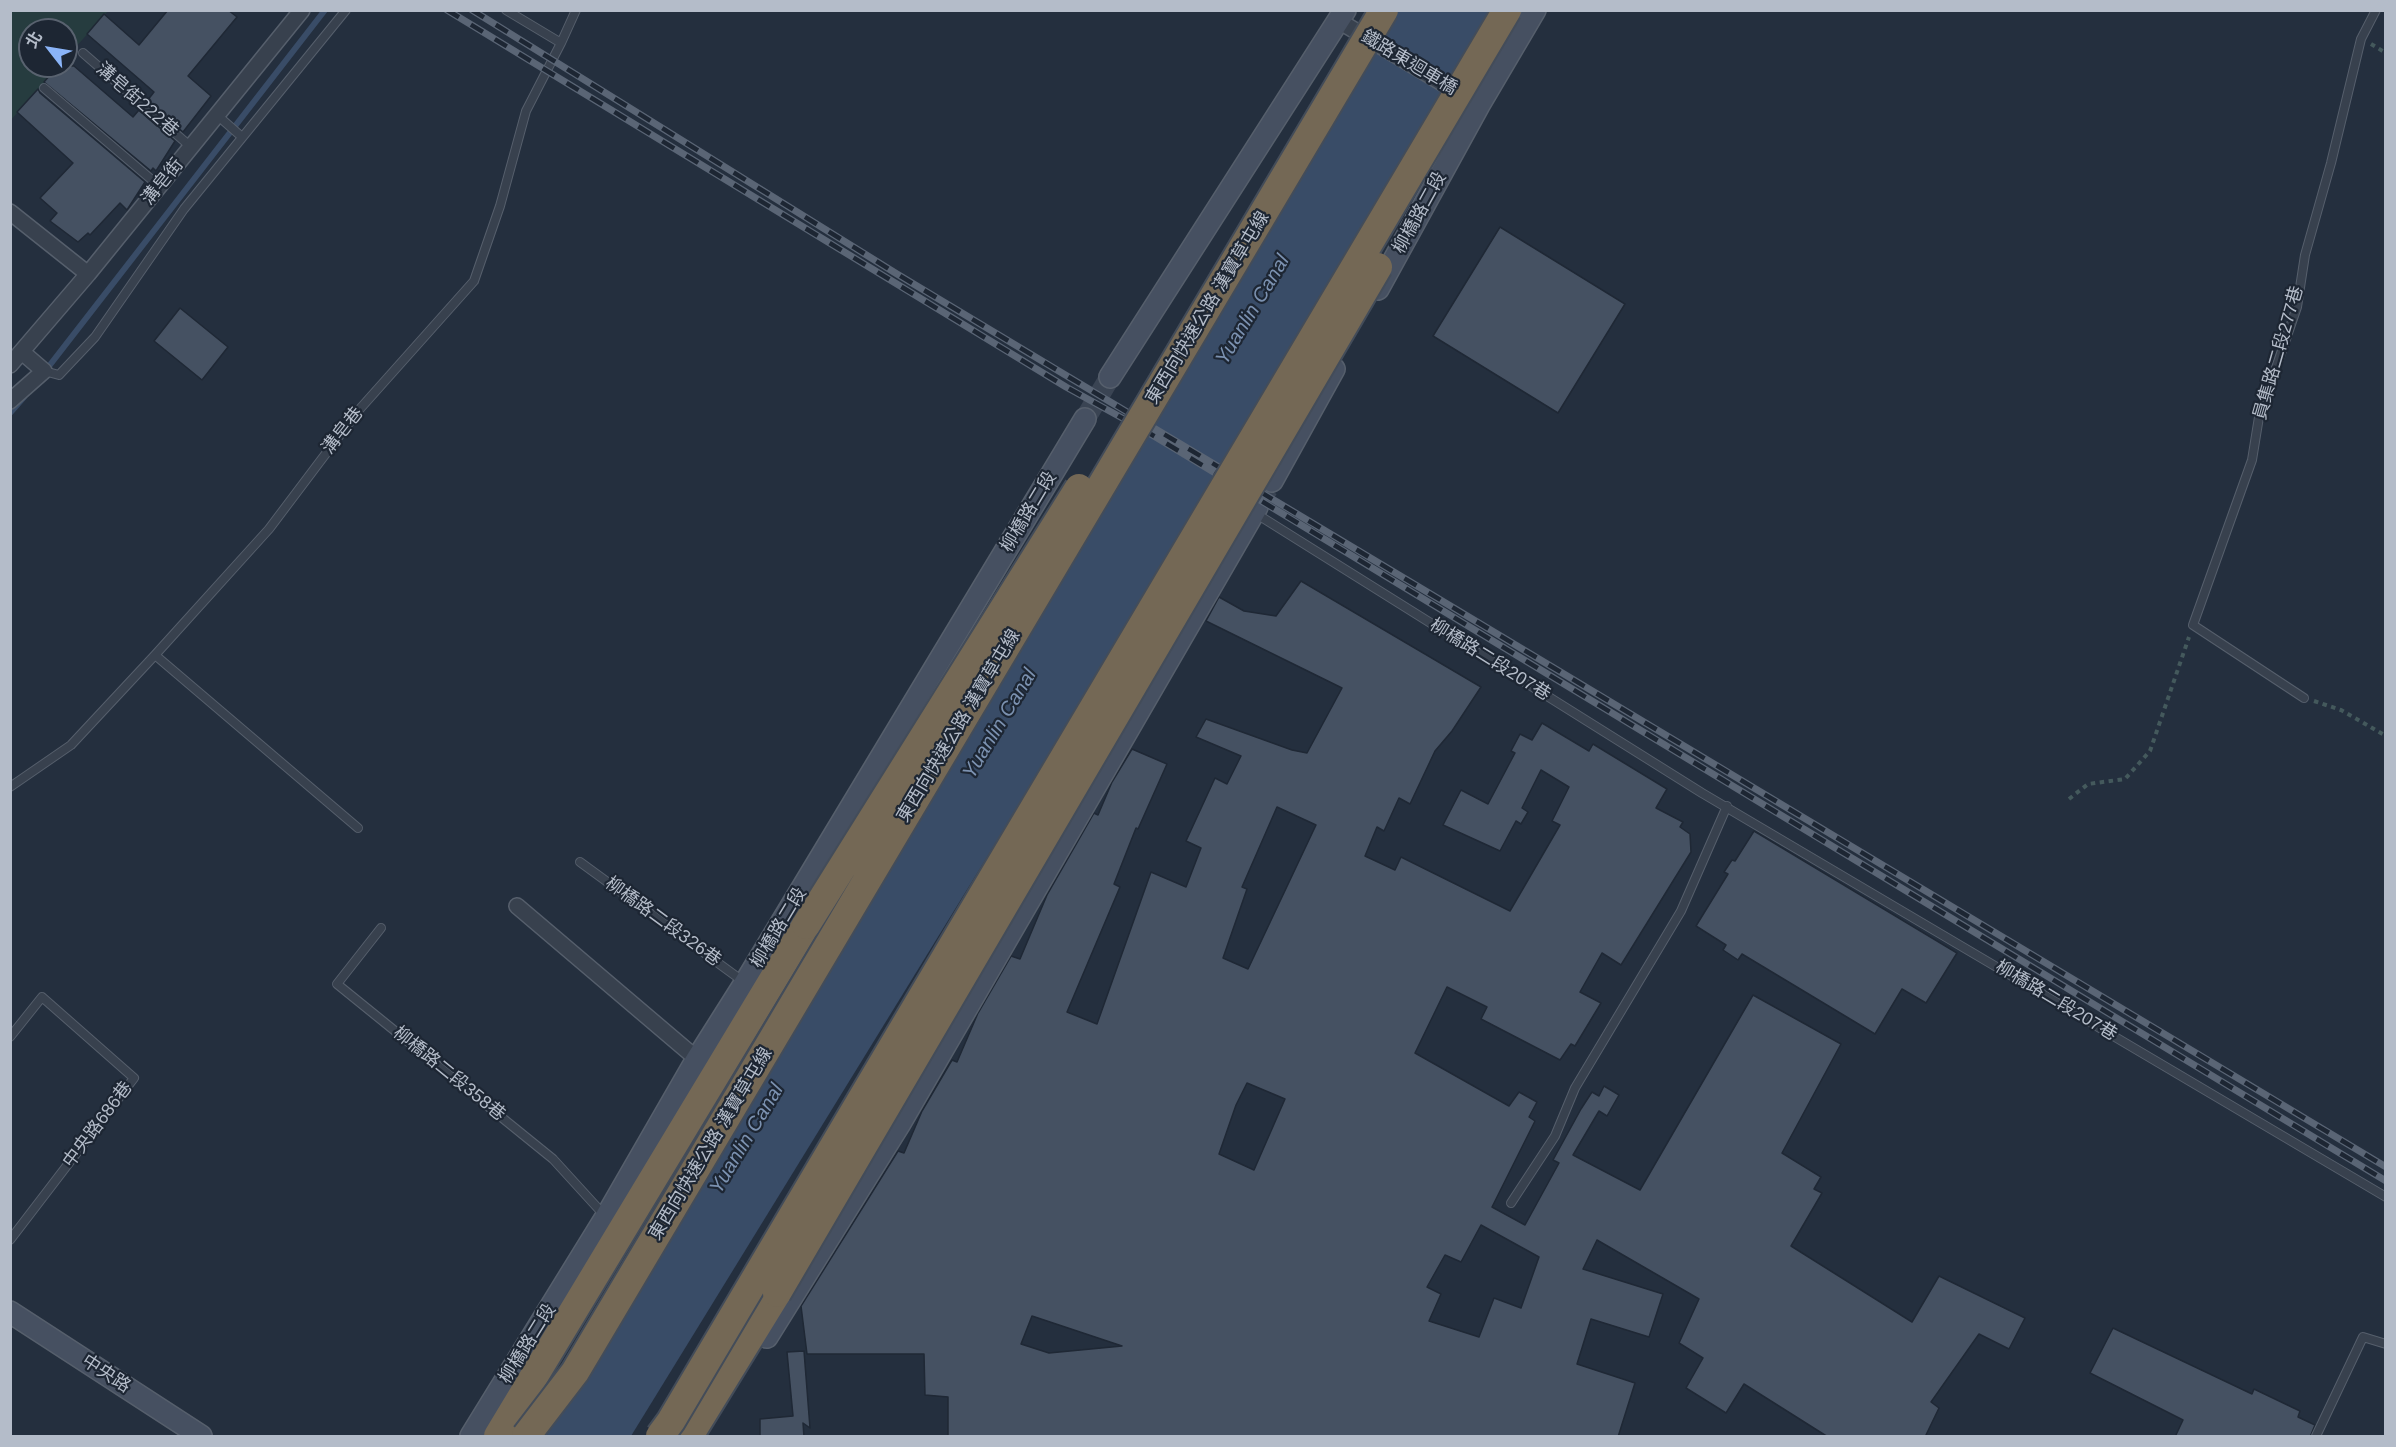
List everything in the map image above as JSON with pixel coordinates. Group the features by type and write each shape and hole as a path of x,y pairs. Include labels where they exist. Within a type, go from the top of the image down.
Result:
{"highway":[{"name":"東西向快速公路 漢寶草屯線","path":"526,1437 575,1372 1384,10"},
{"path":"660,1437 1449,98 1507,10"},
{"path":"689,1437 777,1293 1419,197 1436,162 1449,98"},
{"path":"498,1437 806,925 1262,192 1318,123"}],"main road":[{"name":"柳橋路二段","path":"1272,481 1479,105 1535,10"},
{"path":"1110,377 1342,16"},
{"name":"柳橋路二段","path":"471,1437 606,1217 697,1059 1085,419"},
{"path":"699,1437 764,1340 898,1125 1255,510"},
{"name":"中央路","path":"10,1312 201,1437"}],"street":[{"name":"溝皂街","path":"10,365 88,274 303,10"},
{"name":"鐵路東迴車橋","path":"1342,16 1449,98 1479,105"},
{"path":"10,212 88,274"},
{"name":"溝皂街","path":"10,375 22,352"},
{"path":"10,401 44,371 22,352"},
{"path":"517,906 697,1059"}],"lane":[{"path":"44,371 59,375 95,337 184,209 346,10"},
{"path":"506,10 561,44"},
{"name":"溝皂巷","path":"10,787 71,745 156,656 269,529 358,411 474,281 500,206 526,111 576,10"},
{"name":"員集路二段277巷","path":"2193,625 2252,460 2259,417 2297,307 2305,255 2331,163 2361,39 2376,10"},
{"name":"溝皂街222巷","path":"83,53 191,147"},
{"path":"44,88 159,186"},
{"path":"217,115 243,137"},
{"name":"柳橋路二段207巷","path":"1255,510 1702,793 2385,1197"},
{"path":"2193,625 2304,698"},
{"path":"156,656 358,828"},
{"path":"1511,1203 1555,1136 1575,1088 1681,910 1727,806"},
{"name":"柳橋路二段326巷","path":"580,861 745,983"},
{"name":"柳橋路二段358巷","path":"381,928 337,984 554,1159 606,1217"},
{"name":"中央路686巷","path":"10,1037 42,998 134,1078 10,1240"},
{"path":"2316,1437 2363,1336 2385,1344"}],"path":[{"path":"2069,799 2088,784 2125,778 2150,751 2193,625"},
{"path":"2304,698 2341,710 2385,736"}],"green space":[{"path":"11,11 108,11 78,45 78,18 18,18 18,78 48,78 11,120"}],"water":[{"name":"Yuanlin Canal","path":"1396,11 1491,11 1032,784 631,1436 546,1436"}],"building":[{"path":"168,10 228,10 237,17 188,76 211,96 183,132 147,101 154,92 87,34 104,14 139,45"},
{"path":"78,69 133,117 139,110 175,141 156,171 153,168 151,171 44,82 48,78 78,78"},
{"path":"38,89 145,182 127,210 120,203 90,235 88,233 78,242 50,221 57,213 40,198 73,163 17,112"},
{"path":"1500,227 1625,304 1558,413 1433,336"},
{"path":"180,308 228,347 202,380 154,341"},
{"path":"1301,581 1481,687 1452,731 1435,751 1410,804 1399,798 1384,831 1377,827 1365,856 1395,870 1401,857 1510,911 1560,825 1552,821 1569,787 1541,770 1522,808 1528,812 1521,824 1516,821 1500,851 1443,825 1461,790 1488,804 1515,753 1511,751 1520,734 1532,740 1542,723 1589,751 1593,744 1667,789 1656,808 1683,822 1680,827 1690,834 1691,852 1621,965 1602,953 1580,992 1601,1003 1575,1046 1571,1044 1560,1060 1481,1019 1487,1007 1447,987 1415,1053 1509,1106 1519,1092 1537,1102 1529,1117 1535,1121 1492,1207 1525,1225 1559,1163 1553,1160 1581,1109 1592,1092 1599,1096 1604,1086 1619,1095 1607,1116 1599,1111 1573,1155 1640,1190 1753,995 1841,1044 1782,1153 1821,1177 1814,1189 1822,1193 1791,1246 1912,1322 1939,1276 2025,1318 2009,1349 1979,1334 1931,1402 1939,1408 1925,1437 1828,1437 1744,1384 1726,1413 1686,1388 1703,1358 1679,1343 1699,1299 1597,1240 1583,1269 1663,1294 1649,1337 1591,1319 1577,1364 1635,1383 1618,1437 948,1437 948,1397 925,1395 924,1354 807,1354 801,1306 898,1151 904,1153 922,1111 952,1060 957,1062 978,1013 1011,956 1020,959 1047,895 1094,813 1098,815 1112,782 1132,749 1167,764 1138,829 1136,828 1114,884 1120,887 1067,1012 1097,1024 1151,872 1186,887 1201,848 1186,841 1215,778 1227,784 1241,756 1196,737 1206,719 1292,750 1307,753 1342,688 1206,621 1219,597 1244,611 1276,616","holes":["1277,807 1316,825 1248,969 1223,958 1247,889 1242,887","1247,1083 1285,1099 1254,1170 1219,1154 1236,1105","1481,1225 1539,1257 1521,1308 1494,1298 1479,1337 1429,1321 1441,1294 1427,1287 1445,1255 1461,1262","1032,1316 1122,1346 1049,1353 1021,1344"]},
{"path":"1754,831 1957,953 1926,1003 1902,989 1875,1034 1742,954 1738,960 1723,950 1726,945 1696,926 1728,874 1724,872 1732,860 1735,861"},
{"path":"2113,1328 2252,1394 2254,1389 2300,1411 2298,1417 2315,1425 2310,1437 2175,1437 2183,1420 2090,1373"},
{"path":"804,1351 810,1428 803,1423 804,1437 760,1437 760,1419 793,1416 787,1352"}],"waterway":[{"path":"46,370 325,10"},
{"path":"10,413 24,397"}],"tunnel":[{"path":"1085,419 1110,377"},
{"path":"1257,507 1272,481"}],"railway":[{"path":"447,10 1066,387 1144,430 2386,1181"},
{"path":"472,10 897,274 2386,1167"}]}
